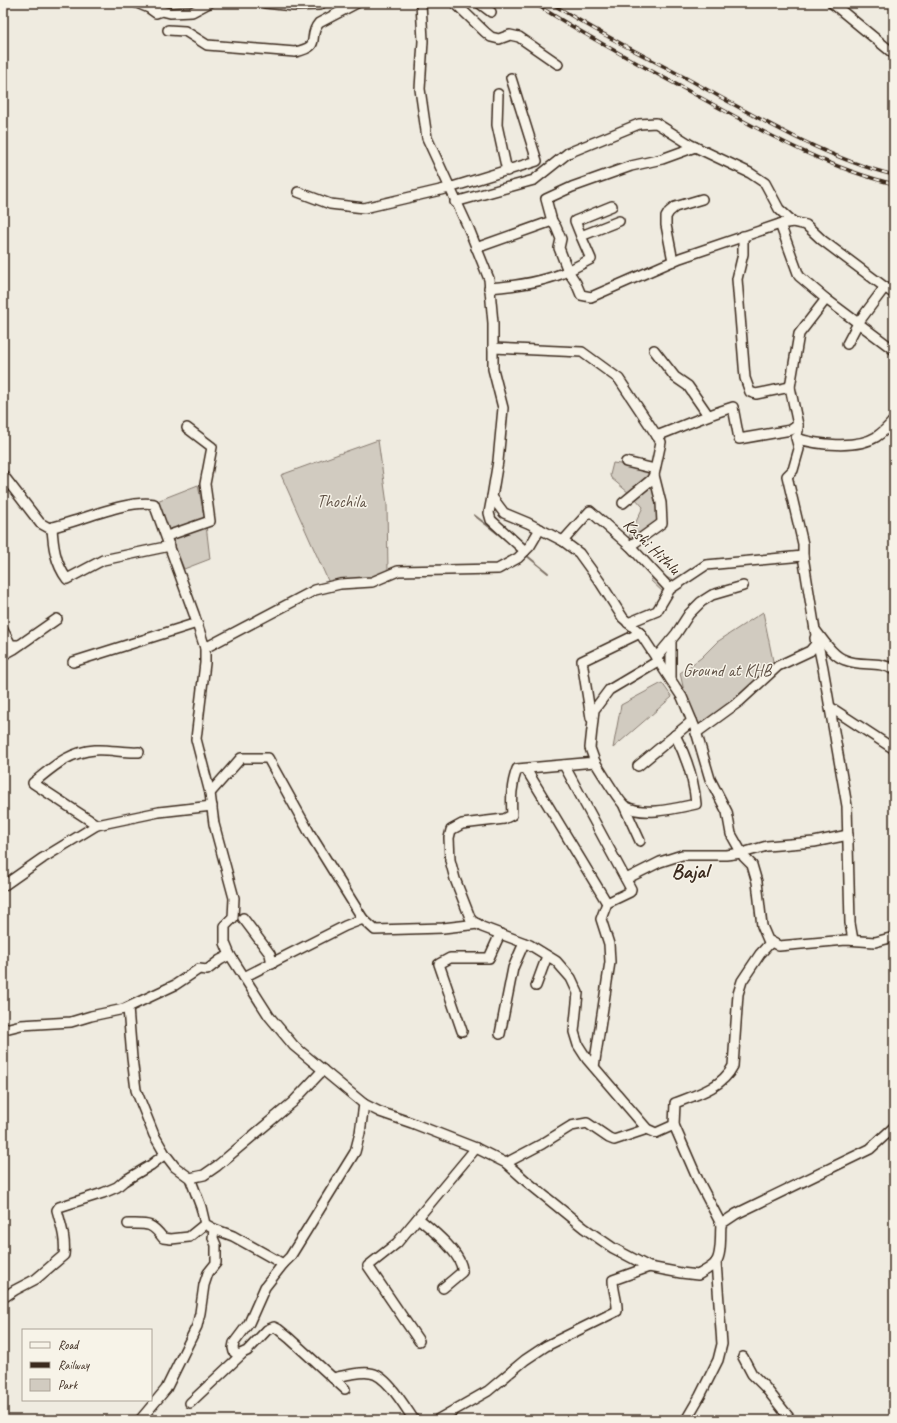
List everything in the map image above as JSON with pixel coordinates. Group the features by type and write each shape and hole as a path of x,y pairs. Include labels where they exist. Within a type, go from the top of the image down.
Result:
{"street":[{"path":"137,3 156,13 192,12 209,3"},
{"path":"265,3 293,6 319,5 322,3"},
{"path":"168,30 185,31 207,46 295,52 307,50 311,46 315,28 319,23 357,3"},
{"path":"421,3 423,41 420,89 426,138 489,279 493,323 493,369 503,408 498,462 489,513 490,520 523,553"},
{"path":"454,3 491,37 499,38 510,35 519,37 558,64"},
{"path":"479,3 491,12"},
{"path":"832,3 894,54"},
{"path":"298,192 330,204 364,208 449,188 537,161 511,78"},
{"path":"498,94 497,125 507,171"},
{"path":"455,202 534,180 568,153 639,124 656,123 695,147 750,173 765,184 779,209 793,222"},
{"path":"695,147 662,159 631,166 546,199 552,221 561,239 560,248 568,271 576,282 581,295 591,297 673,261 743,236 780,224 793,222 806,225 822,240 894,294"},
{"path":"673,261 666,225 666,217 675,207 702,199"},
{"path":"489,288 553,278 591,259 575,221 612,206"},
{"path":"476,248 552,221"},
{"path":"582,236 619,221"},
{"path":"780,224 799,276 826,299 894,350"},
{"path":"743,236 743,254 737,279 745,378 750,392 756,394 790,387"},
{"path":"847,344 858,323 884,287"},
{"path":"826,299 799,334 790,387 798,425 796,438 799,449 793,470 787,476 803,544 803,556 815,630 847,806 850,923 853,940"},
{"path":"493,348 582,352 619,379 661,442 651,480 623,503"},
{"path":"654,350 675,377 688,386 708,415"},
{"path":"657,436 708,415 733,407 739,439 791,430 798,425"},
{"path":"796,438 809,443 845,445 856,443 875,437 894,420"},
{"path":"167,536 210,521 205,484 212,447 187,428"},
{"path":"626,462 654,472"},
{"path":"630,546 662,524 661,503 654,472"},
{"path":"3,475 6,486 40,523 49,528 116,508 147,503 154,504 167,536 205,648 205,664 196,739 210,793 214,824 234,898 233,918 225,926 225,942 230,955 269,1016 294,1046 364,1104 380,1112 476,1148 506,1163 584,1228 613,1248 650,1267 698,1275 716,1262"},
{"path":"492,498 504,513 563,541 578,553 600,582 623,618 640,633 682,697 692,721 710,779 727,812 731,834 744,857 752,865 757,882 762,926 768,940 779,946 853,940 875,942 890,938 894,940"},
{"name":"Kashi Hithlu","path":"563,541 590,511 630,546 670,589 706,564 803,556"},
{"path":"52,527 54,552 63,574 67,579 103,560 170,546"},
{"path":"205,648 315,590 340,584 372,582 398,572 498,569 523,553 530,546 540,529"},
{"path":"640,841 624,806 595,762 590,748 594,710 609,690 657,660 689,614 701,602 712,595 743,586"},
{"path":"628,623 656,611 670,589"},
{"path":"3,655 57,619"},
{"path":"73,662 197,623"},
{"path":"3,630 11,645 19,645"},
{"path":"815,630 834,653"},
{"path":"696,733 740,701 778,666 810,651 816,644 815,630"},
{"path":"593,727 582,661 640,633"},
{"path":"671,640 671,680"},
{"path":"818,646 845,660 864,664 876,663 889,666 894,670"},
{"path":"830,707 894,749"},
{"path":"638,766 692,721"},
{"path":"624,806 635,810 668,811 696,804 694,784 683,750 675,735"},
{"path":"97,825 33,783 61,760 77,754 96,750 127,753 139,752"},
{"path":"210,793 241,758 268,758 309,832 363,919 375,930 443,928 478,924"},
{"path":"595,762 517,770 512,782 512,815 504,819 462,824 451,830 450,860 455,880 472,920 500,934 524,943 556,961 571,978 578,993 574,1032 578,1045 594,1067 647,1129 656,1133 674,1125"},
{"path":"564,765 626,879 631,892 607,903 601,919 609,944 610,962 594,1067"},
{"path":"526,769 607,903"},
{"path":"3,886 43,858 97,825 159,812 212,806"},
{"path":"626,879 660,862 682,855 726,856 767,846 814,842 848,835"},
{"path":"243,918 270,954 272,964"},
{"path":"244,977 345,926 363,919"},
{"path":"462,1031 439,964 450,958 489,958 500,934"},
{"path":"686,1420 718,1360 722,1344 716,1262 721,1251 721,1224 698,1180 674,1125 675,1103 708,1090 728,1075 733,1066 738,994 742,981 760,954 771,942"},
{"path":"500,1034 514,968 524,943"},
{"path":"3,1030 21,1025 70,1022 128,1008 175,985 199,969 207,970 220,960 230,955"},
{"path":"536,986 547,956"},
{"path":"128,1008 136,1090 154,1135 165,1154 175,1167 190,1178 201,1206 205,1224"},
{"path":"190,1178 204,1175 217,1166 293,1102 323,1070"},
{"path":"242,1354 238,1355 234,1352 234,1343 249,1323 266,1287 290,1257 355,1152 360,1133 364,1104"},
{"path":"506,1163 542,1144 571,1126 588,1123 614,1140 647,1129"},
{"path":"721,1224 736,1214 870,1149 894,1127"},
{"path":"419,1341 368,1266 397,1243 476,1148"},
{"path":"3,1298 36,1279 64,1255 64,1237 57,1210 59,1207 117,1187 152,1165 165,1154"},
{"path":"418,1218 443,1239 461,1265 462,1272 444,1288"},
{"path":"128,1224 150,1225 156,1229 163,1238 171,1239 190,1237 205,1224"},
{"path":"205,1224 219,1228 283,1264"},
{"path":"140,1420 166,1389 196,1326 200,1313 204,1285 208,1273 216,1262 216,1245 213,1238 219,1228"},
{"path":"437,1420 488,1391 525,1360 546,1346 617,1311 618,1305 615,1298 613,1280 650,1267"},
{"path":"190,1403 247,1351 267,1330 274,1327 289,1338 345,1389"},
{"path":"743,1357 752,1374 766,1387 791,1420"},
{"path":"332,1378 369,1372 378,1374 396,1394 414,1420"}],"green space":[{"name":"Thochila","path":"378,440 387,504 388,571 377,577 329,583 281,475"},
{"path":"613,463 639,468 648,473 651,477 661,519 635,541 627,541 643,507 635,498 611,478 610,475"},
{"path":"198,485 206,525 210,559 184,569 157,501"},
{"path":"662,575 676,582 664,593 650,580"},
{"name":"Ground at KHB","path":"763,612 774,666 701,728 684,691 680,673 701,658 717,642"},
{"path":"662,683 672,697 613,748 621,705"}],"waterway":[{"path":"474,515 506,540"},
{"path":"526,555 548,573"}],"railway":[{"path":"534,3 612,50 790,145 841,168 894,184"},
{"path":"551,3 601,33 761,120 841,158 894,175"}],"district":[{"name":"Bajal","path":"690,871"}]}
